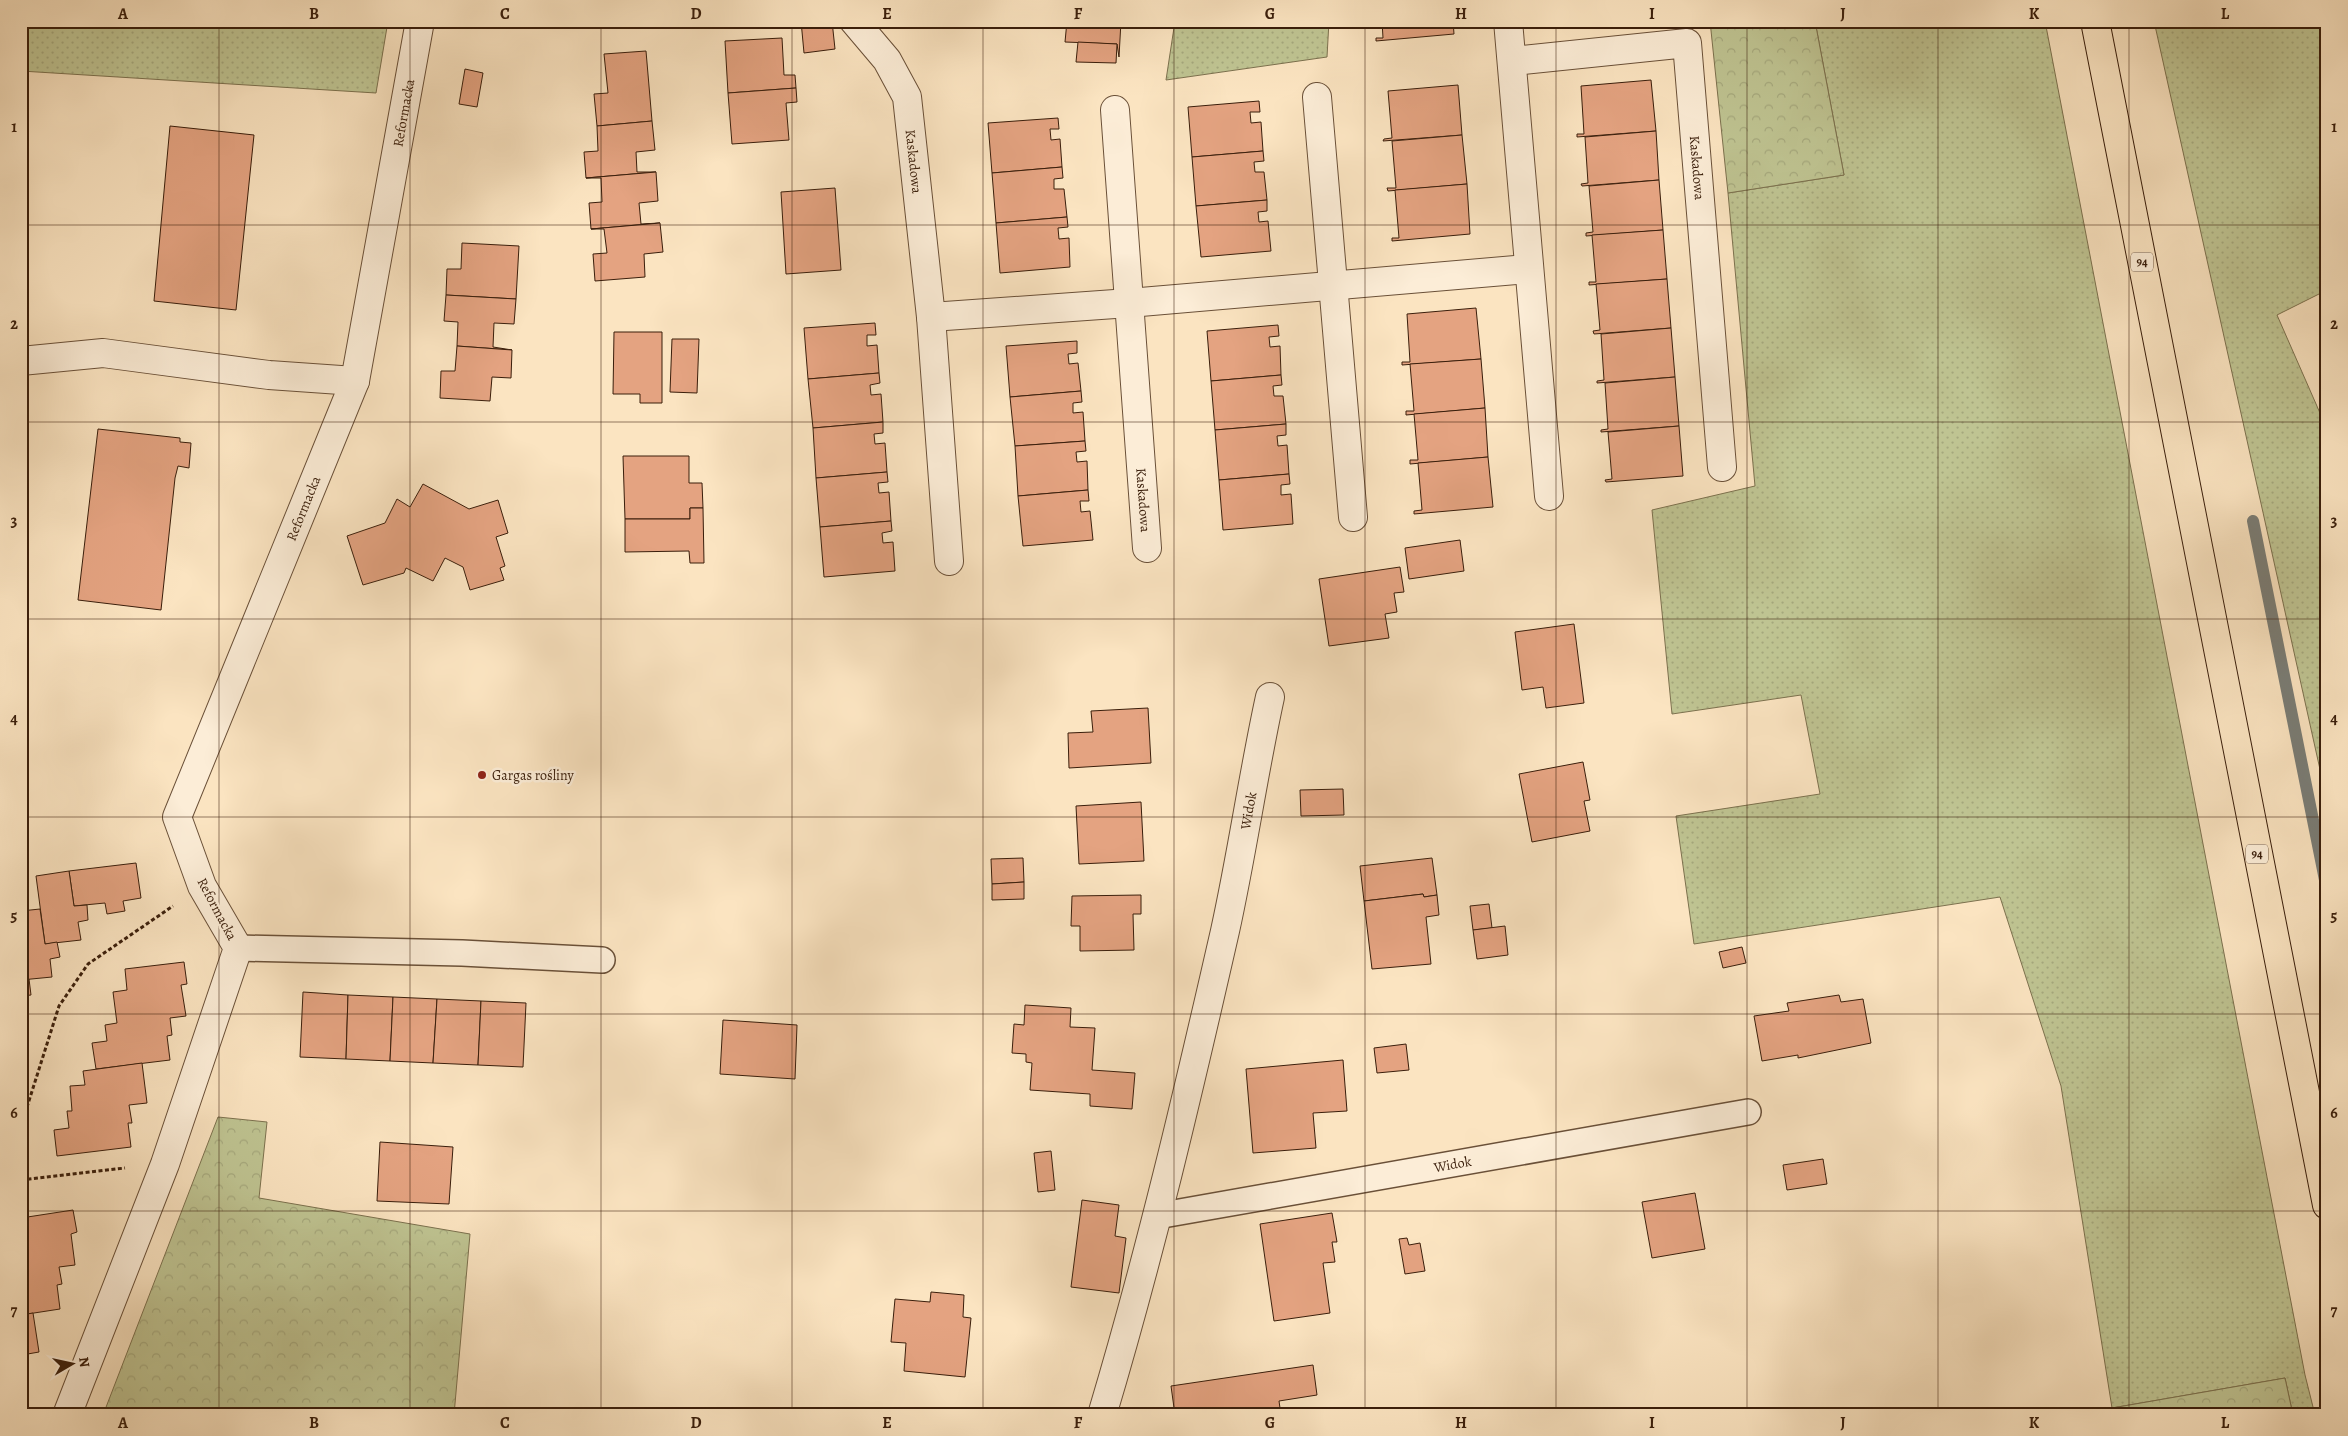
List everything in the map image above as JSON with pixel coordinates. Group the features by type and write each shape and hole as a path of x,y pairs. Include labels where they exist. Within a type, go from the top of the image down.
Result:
{"main road":[{"name":"94","path":"2094,21 2327,1204"}],"street":[{"name":"Reformacka","path":"67,1415 165,1164 238,948 202,886 177,817 354,381 420,21"},
{"name":"Kaskadowa","path":"854,21 887,60 907,97 931,317 949,561"},
{"path":"1508,21 1513,61 1528,269 1549,496"},
{"name":"Kaskadowa","path":"1513,61 1687,43 1722,467"},
{"path":"1316,97 1353,517"},
{"name":"Kaskadowa","path":"1115,110 1147,548"},
{"path":"931,317 1129,303 1528,269"},
{"path":"21,361 103,353 269,375 354,381"},
{"name":"Widok","path":"1102,1415 1157,1216 1225,929 1270,697"}],"lane":[{"path":"238,948 462,952 602,960"},
{"name":"Widok","path":"1157,1216 1748,1112"}],"path":[{"path":"21,1126 59,1006 88,964 202,886"},
{"path":"21,1180 165,1164"}],"green space":[{"path":"21,21 388,21 376,93 21,71"},
{"path":"1175,21 1329,21 1327,57 1166,80"},
{"path":"1710,21 1815,21 1844,175 1728,193"},
{"path":"1815,21 2045,21 2305,1375 2315,1415 2293,1415 2285,1378 2112,1408 2061,1086 2000,897 1694,944 1676,816 1820,794 1801,695 1672,714 1652,510 1755,486 1728,193 1844,175"},
{"path":"2154,21 2327,21 2327,290 2277,315 2327,429 2327,801"},
{"path":"218,1117 267,1122 259,1198 470,1234 454,1415 103,1415"},
{"path":"2285,1378 2293,1415 2113,1415 2112,1408"}],"building":[{"path":"801,21 832,21 835,49 804,53"},
{"path":"1067,21 1121,21 1119,57 1117,44 1065,42"},
{"path":"1382,21 1453,21 1454,34 1376,41 1376,38 1383,38"},
{"path":"782,38 784,75 795,75 796,88 728,93 725,41"},
{"path":"1078,42 1117,44 1116,63 1076,62"},
{"path":"646,51 652,121 597,126 594,94 608,93 604,54"},
{"path":"465,69 483,73 477,107 459,104"},
{"path":"1651,80 1656,131 1577,137 1577,134 1584,134 1581,86"},
{"path":"1458,85 1462,135 1383,141 1384,139 1392,138 1388,91"},
{"path":"796,88 797,102 786,103 789,140 732,144 728,93"},
{"path":"1259,101 1260,112 1250,112 1251,123 1261,122 1263,151 1192,157 1188,107"},
{"path":"1058,118 1059,129 1050,129 1051,140 1060,139 1062,167 992,173 988,123"},
{"path":"652,121 655,150 636,152 637,172 656,172 586,178 584,152 598,151 597,126"},
{"path":"170,126 254,135 236,310 154,301"},
{"path":"1656,131 1659,180 1582,186 1581,184 1588,183 1585,137"},
{"path":"1462,135 1467,184 1388,191 1387,188 1396,188 1392,141"},
{"path":"1263,151 1264,161 1254,162 1255,172 1264,172 1267,200 1196,206 1192,157"},
{"path":"1062,167 1063,178 1054,179 1054,189 1064,189 1067,217 996,223 992,173"},
{"path":"656,172 658,201 639,203 641,224 660,223 591,229 589,203 602,202 601,178 586,178"},
{"path":"1659,180 1663,230 1586,236 1586,233 1593,232 1589,186"},
{"path":"1467,184 1470,234 1392,241 1392,238 1399,238 1395,190"},
{"path":"835,188 841,270 786,274 781,192"},
{"path":"1267,200 1267,211 1258,212 1259,222 1268,221 1271,251 1201,257 1196,206"},
{"path":"1067,217 1068,227 1058,228 1059,239 1069,238 1070,267 1000,273 996,223"},
{"path":"660,223 663,252 644,254 645,277 595,281 593,254 607,253 604,229 591,229"},
{"path":"1663,230 1667,279 1589,285 1589,282 1596,282 1592,235"},
{"path":"462,243 519,246 516,299 446,295 447,269 461,269"},
{"path":"1667,279 1671,328 1594,334 1593,331 1600,330 1596,284"},
{"path":"446,295 516,299 514,324 494,323 493,347 512,350 457,346 458,322 444,321"},
{"path":"1476,308 1481,359 1402,365 1402,362 1410,362 1407,314"},
{"path":"875,323 876,335 867,335 867,346 877,345 879,373 808,379 804,328"},
{"path":"1278,325 1279,336 1269,337 1270,347 1280,346 1281,375 1211,381 1207,331"},
{"path":"1671,328 1675,377 1597,383 1597,381 1604,380 1601,334"},
{"path":"614,332 662,332 662,403 640,403 640,394 613,394"},
{"path":"672,339 699,339 697,393 670,392"},
{"path":"1077,341 1077,353 1068,354 1069,364 1078,363 1081,391 1010,397 1006,346"},
{"path":"457,346 512,350 511,378 492,377 490,401 440,398 441,371 455,371"},
{"path":"1481,359 1485,408 1406,415 1406,411 1414,411 1410,364"},
{"path":"879,373 880,383 870,385 871,395 881,394 883,422 813,428 808,379"},
{"path":"1281,375 1282,385 1273,386 1274,396 1283,396 1286,424 1215,430 1211,381"},
{"path":"1675,377 1679,426 1601,432 1601,430 1608,429 1605,383"},
{"path":"1081,391 1082,402 1073,403 1073,413 1083,412 1085,441 1015,446 1010,397"},
{"path":"1485,408 1488,457 1410,464 1410,460 1418,460 1414,414"},
{"path":"883,422 883,433 874,434 875,444 885,443 887,472 816,478 813,428"},
{"path":"1286,424 1286,435 1277,436 1278,446 1287,445 1289,474 1219,480 1215,430"},
{"path":"1679,426 1683,476 1606,482 1605,480 1612,479 1608,432"},
{"path":"98,429 180,438 180,442 191,443 189,468 178,466 175,478 161,610 78,600"},
{"path":"1085,441 1086,451 1076,452 1077,462 1087,461 1088,490 1018,496 1015,446"},
{"path":"623,456 689,456 689,483 702,483 703,508 690,508 690,519 625,519"},
{"path":"1488,457 1493,507 1414,514 1414,511 1422,510 1418,463"},
{"path":"887,472 888,482 878,483 879,493 889,492 891,521 820,527 816,478"},
{"path":"1289,474 1290,484 1281,485 1281,495 1291,494 1293,524 1223,530 1219,480"},
{"path":"423,484 469,509 498,500 508,533 496,537 505,566 500,568 504,580 470,590 463,567 445,558 433,581 406,568 404,573 363,585 347,536 385,523 397,499 410,507"},
{"path":"1088,490 1089,501 1080,501 1081,512 1090,511 1093,540 1023,546 1018,496"},
{"path":"690,508 703,508 704,563 690,563 689,551 625,552 625,519 690,519"},
{"path":"891,521 892,531 882,533 883,543 893,542 895,571 824,577 820,527"},
{"path":"1460,540 1464,571 1409,579 1405,548"},
{"path":"1400,567 1404,592 1394,593 1397,612 1385,614 1389,638 1329,646 1319,579"},
{"path":"1574,624 1584,703 1546,708 1543,687 1522,690 1515,632"},
{"path":"1148,708 1151,763 1069,768 1068,733 1093,732 1091,711"},
{"path":"1583,762 1590,800 1584,801 1590,831 1532,842 1519,774"},
{"path":"1343,789 1344,815 1301,816 1300,790"},
{"path":"1141,802 1144,861 1079,864 1076,806"},
{"path":"1023,858 1024,882 992,884 991,859"},
{"path":"1432,858 1437,895 1424,897 1423,894 1364,901 1360,866"},
{"path":"136,863 141,898 123,901 125,911 107,914 105,903 74,906 69,871"},
{"path":"69,871 74,906 87,905 88,920 78,922 81,940 45,944 36,876"},
{"path":"1024,882 1024,899 992,900 992,884"},
{"path":"1423,894 1424,897 1437,895 1439,915 1426,917 1431,964 1372,969 1364,901"},
{"path":"1141,895 1141,914 1133,914 1134,950 1080,951 1080,926 1071,926 1072,896"},
{"path":"1489,904 1492,928 1473,930 1470,906"},
{"path":"40,909 45,944 57,942 60,957 50,959 52,977 21,980 21,911"},
{"path":"1505,926 1508,955 1477,959 1473,930"},
{"path":"1742,947 1746,963 1723,968 1719,952"},
{"path":"184,962 187,984 181,985 186,1016 170,1018 172,1035 167,1036 170,1060 96,1069 92,1043 107,1041 105,1025 117,1023 113,992 127,990 125,969"},
{"path":"29,979 31,995 22,996 24,1011 21,1012 21,980"},
{"path":"303,992 348,995 346,1059 300,1057"},
{"path":"348,995 393,997 390,1061 346,1059"},
{"path":"1839,995 1841,1002 1863,999 1871,1043 1798,1058 1798,1055 1762,1061 1754,1016 1789,1011 1787,1003"},
{"path":"393,997 437,999 433,1063 390,1061"},
{"path":"437,999 481,1001 478,1065 433,1063"},
{"path":"481,1001 526,1003 523,1067 478,1065"},
{"path":"1025,1005 1071,1008 1070,1027 1095,1028 1092,1070 1135,1073 1132,1109 1090,1106 1090,1094 1030,1090 1032,1063 1026,1062 1026,1054 1012,1053 1014,1024 1024,1025"},
{"path":"24,1011 28,1048 21,1049 21,1012"},
{"path":"723,1020 797,1025 795,1079 720,1074"},
{"path":"1406,1044 1409,1070 1377,1073 1374,1048"},
{"path":"1343,1060 1347,1111 1313,1113 1316,1148 1253,1153 1246,1069"},
{"path":"142,1063 147,1103 129,1105 132,1123 128,1123 131,1147 57,1156 54,1130 69,1128 67,1111 72,1111 70,1086 85,1085 83,1071"},
{"path":"380,1142 453,1147 449,1204 377,1201"},
{"path":"1051,1151 1055,1190 1038,1192 1034,1153"},
{"path":"1823,1159 1827,1184 1787,1190 1783,1165"},
{"path":"1695,1193 1705,1249 1652,1258 1642,1202"},
{"path":"1082,1200 1119,1205 1115,1236 1126,1238 1119,1293 1071,1287"},
{"path":"73,1210 77,1232 71,1234 75,1265 59,1267 62,1284 57,1285 60,1309 21,1315 21,1218"},
{"path":"1332,1213 1337,1242 1332,1242 1335,1262 1323,1263 1330,1313 1274,1321 1260,1224"},
{"path":"1407,1238 1409,1245 1420,1243 1425,1271 1405,1274 1399,1239"},
{"path":"931,1292 964,1295 963,1317 971,1318 965,1377 904,1371 906,1343 891,1342 895,1299 930,1302"},
{"path":"33,1313 39,1352 22,1355 24,1372 21,1372 21,1315"},
{"path":"1313,1365 1317,1395 1279,1401 1281,1415 1175,1415 1171,1386"}],"waterway":[{"path":"2253,521 2327,890"}],"place":[{"name":"Gargas rośliny","path":"482,775"}]}
